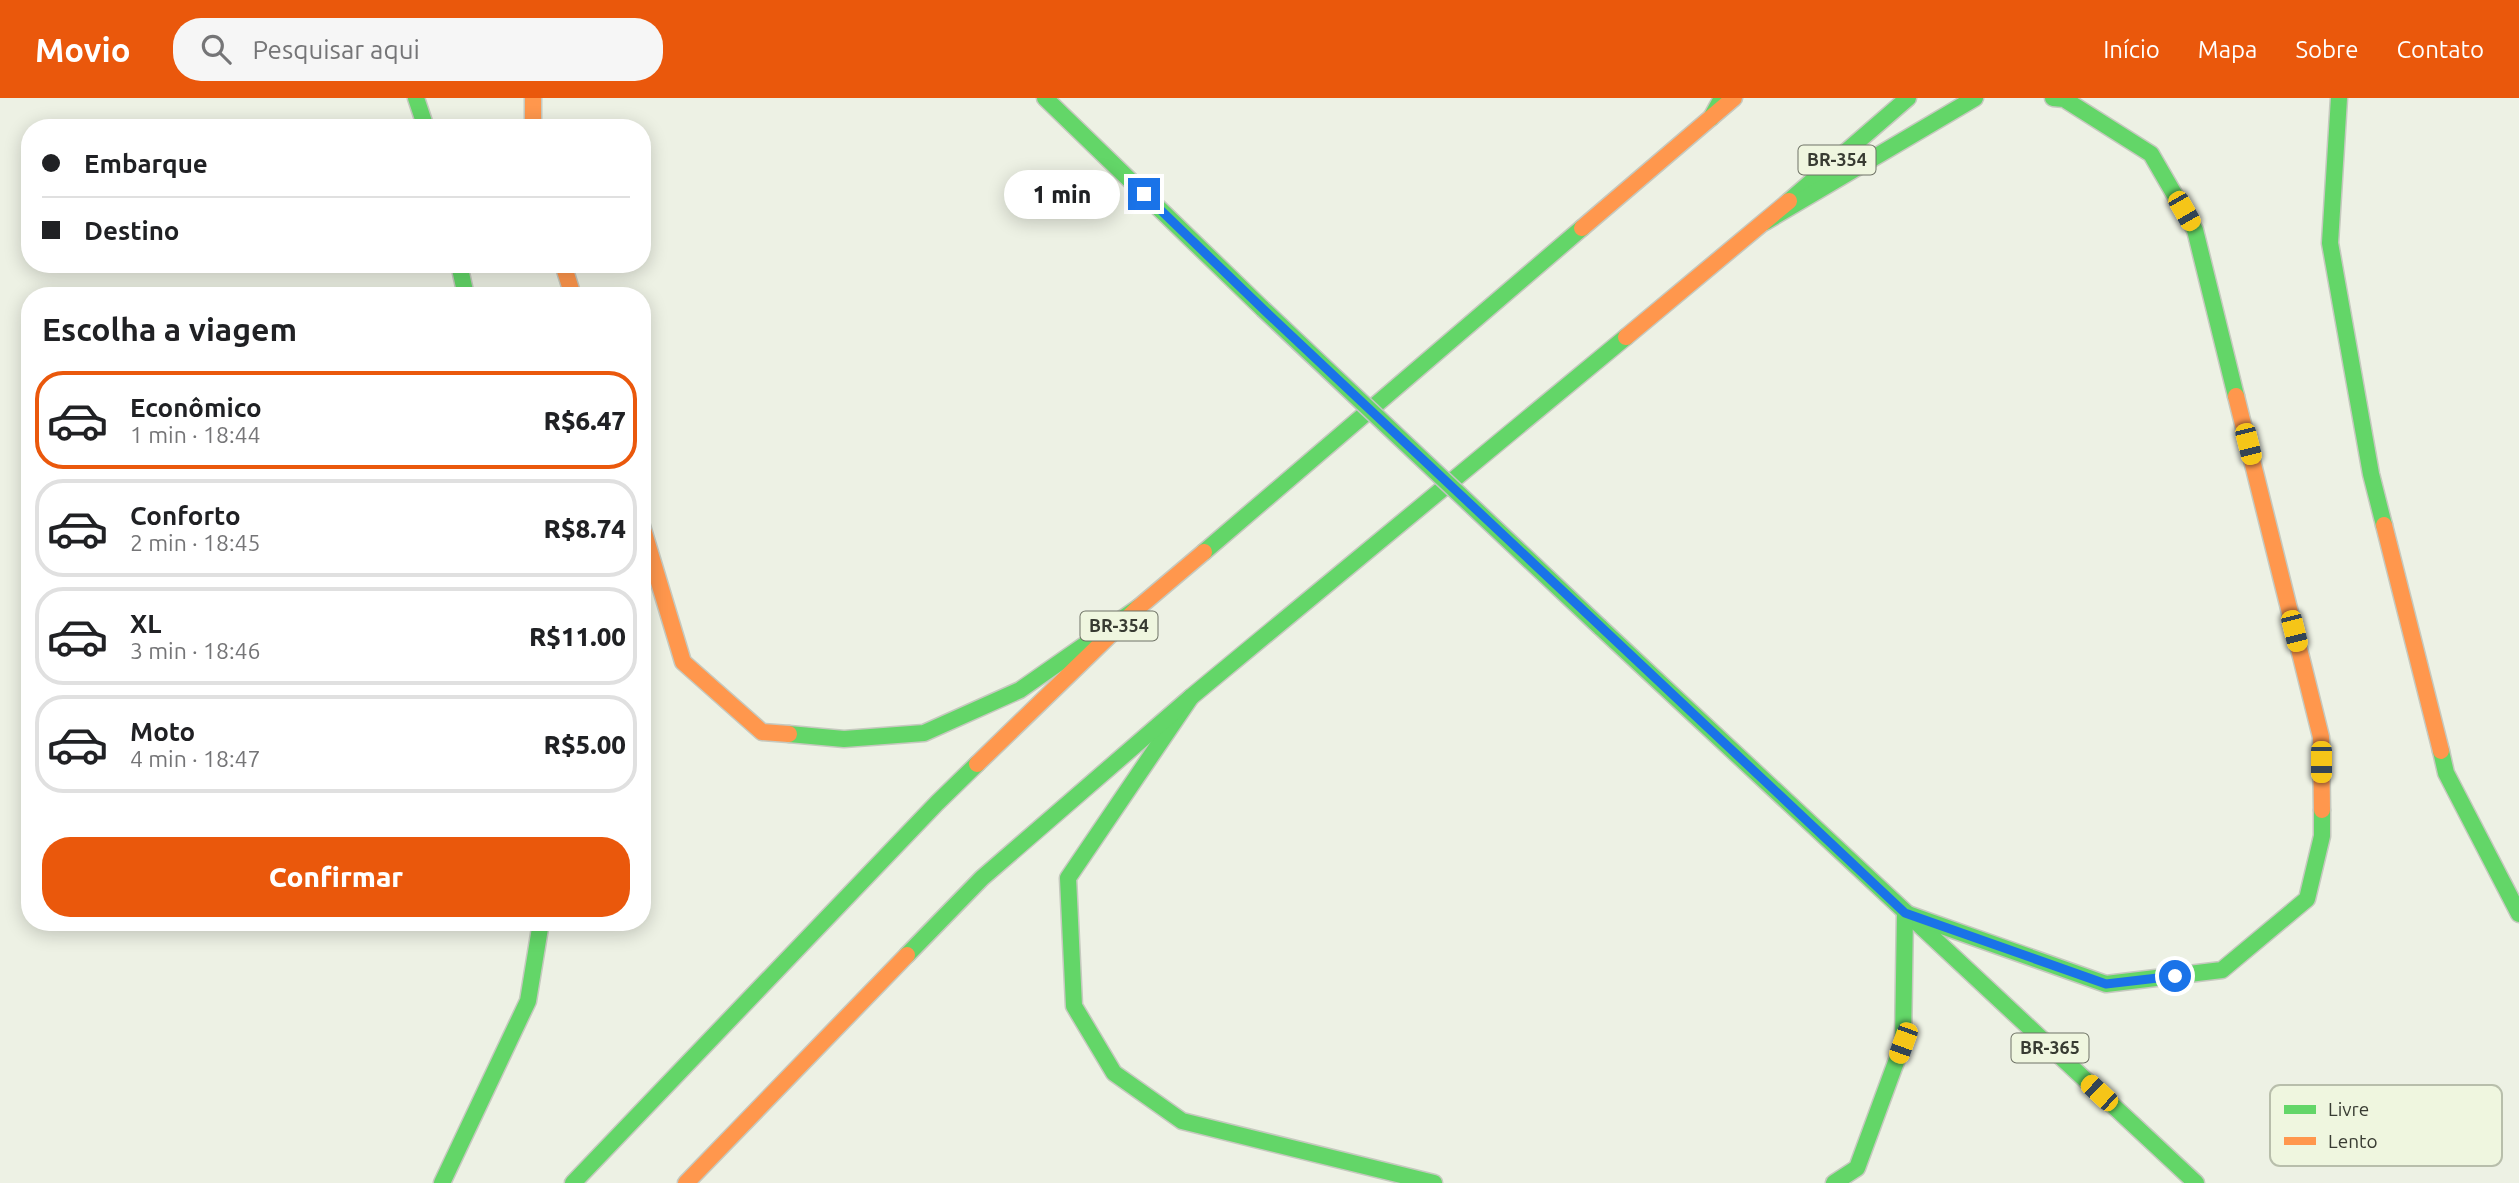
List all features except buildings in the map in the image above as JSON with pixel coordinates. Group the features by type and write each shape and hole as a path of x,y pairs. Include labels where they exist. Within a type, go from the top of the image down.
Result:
{"main road":[{"path":"416,98 423,119"},
{"path":"533,98 533,119"},
{"name":"BR-365","path":"1045,98 1263,309 2196,1183"},
{"path":"1711,118 1722,98"},
{"name":"BR-354","path":"573,1183 937,803 1139,607 1734,98"},
{"name":"BR-354","path":"686,1183 982,878 1191,697 1765,222 1908,98"},
{"path":"1765,222 1975,98"},
{"path":"1834,1183 1857,1168 1903,1043 1905,913 2106,984 2222,970 2307,899 2322,836 2321,737 2195,230 2151,154 2064,99 2053,98"},
{"path":"2339,98 2330,243 2371,474 2446,773 2519,914"},
{"path":"651,556 683,662 762,732 844,739 924,733 1020,690 1139,607"},
{"path":"1191,697 1068,878 1074,1006 1114,1073 1182,1121 1434,1183"},
{"path":"442,1183 528,1001 540,931"}],"traffic: fast":[{"path":"416,98 423,119"},
{"path":"1045,98 1263,309"},
{"path":"1711,118 1722,98"},
{"path":"1789,201 1908,98"},
{"path":"1765,222 1975,98"},
{"path":"2053,98 2064,99 2151,154 2195,230 2236,396"},
{"path":"2339,98 2330,243 2371,474 2384,525"},
{"path":"1204,552 1582,228"},
{"path":"461,273 464,287"},
{"path":"1263,309 1600,627"},
{"path":"907,955 982,878 1191,697 1626,337"},
{"path":"789,734 844,739 924,733 1020,690 1139,607"},
{"path":"1600,627 2196,1183"},
{"path":"1191,697 1068,878 1074,1006 1114,1073 1182,1121 1434,1183"},
{"path":"2441,751 2446,773 2519,914"},
{"path":"573,1183 977,764"},
{"path":"1905,913 2106,984 2222,970 2307,899 2322,836 2322,810"},
{"path":"1834,1183 1857,1168 1903,1043 1905,913"},
{"path":"442,1183 528,1001 540,931"}],"traffic: slow":[{"path":"533,98 533,119"},
{"path":"1582,228 1734,98"},
{"path":"1626,337 1789,201"},
{"path":"566,273 570,287"},
{"path":"2236,396 2321,737 2322,810"},
{"path":"2384,525 2441,751"},
{"path":"977,764 1139,607 1204,552"},
{"path":"651,556 683,662 762,732 789,734"},
{"path":"686,1183 907,955"}],"route":[{"path":"1144,194 1905,913 2106,984 2175,976"}]}
